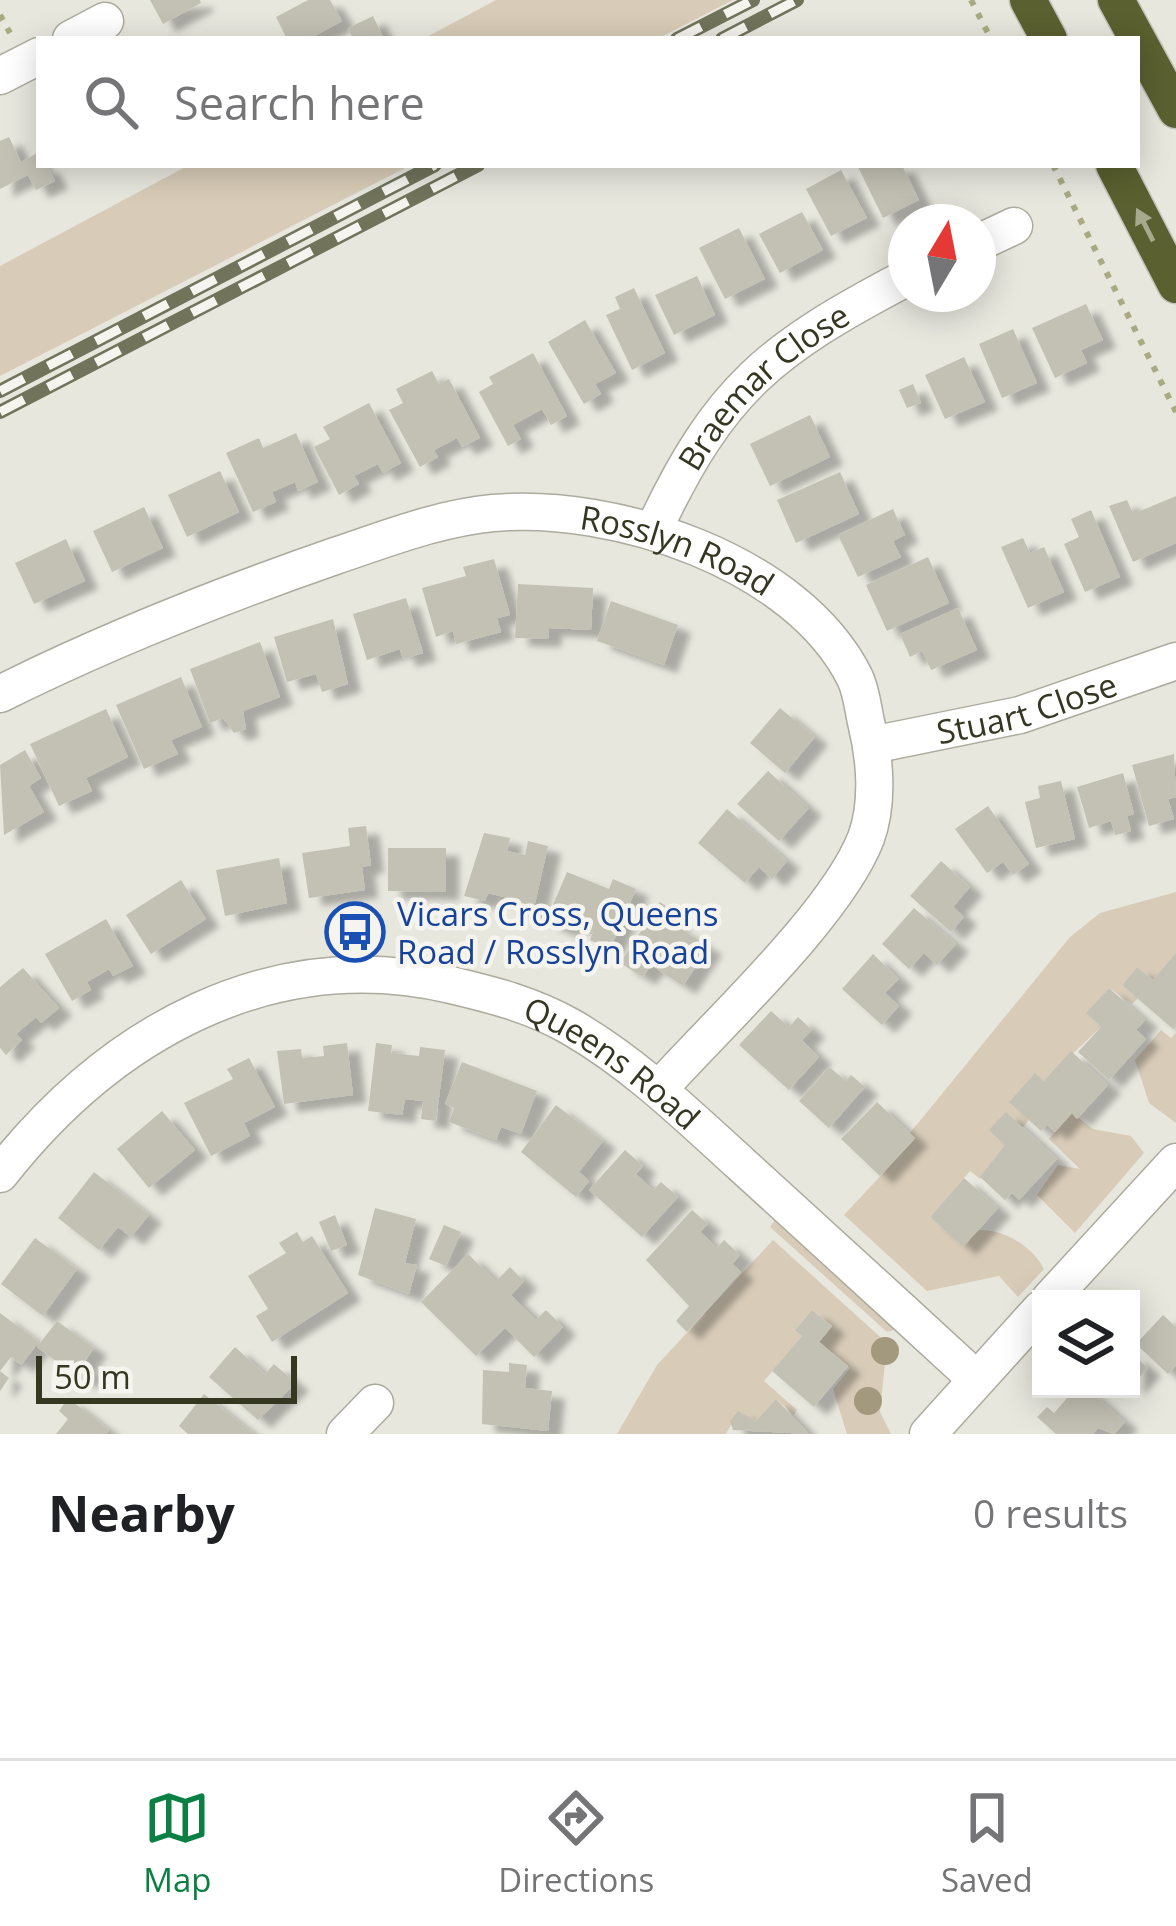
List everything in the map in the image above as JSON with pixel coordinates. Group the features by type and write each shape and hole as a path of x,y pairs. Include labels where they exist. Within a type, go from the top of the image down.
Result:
{"highway":[{"path":"1028,0 1046,36"},
{"path":"1117,0 1136,36"},
{"path":"1140,43 1176,110"},
{"path":"1116,168 1176,285"}],"street":[{"path":"77,36 105,21"},
{"path":"0,76 36,58"},
{"path":"996,234 1014,226"},
{"name":"Braemar Close","path":"654,529 692,455 766,361 804,334 888,288"},
{"name":"Rosslyn Road","path":"0,694 196,604 409,531 512,513 575,513 654,529 733,565 818,629 855,678 872,745 873,806 857,857 820,911 658,1089"},
{"name":"Stuart Close","path":"872,745 1020,716 1176,661"},
{"name":"Queens Road","path":"0,1174 64,1100 148,1035 232,995 315,977 396,975 494,994 572,1027 658,1089 976,1379"},
{"path":"1058,1290 1176,1162"},
{"path":"928,1434 1032,1319"},
{"path":"345,1434 375,1402"}],"path":[{"path":"974,4 990,36"},
{"path":"1054,168 1176,412"}],"shaded area":[{"path":"496,0 733,0 663,36 429,36"},
{"path":"183,168 405,168 0,376 0,266"},
{"path":"1176,892 1176,957 1153,980 1137,967 1122,985 1138,998 1132,1004 1109,988 1087,1013 1101,1027 1044,1081 1035,1074 1010,1101 1029,1120 980,1179 970,1171 930,1217 963,1246 978,1230 1008,1236 1033,1253 1044,1269 1018,1297 999,1276 927,1291 844,1215 915,1139 910,1133 1070,937 1100,913"},
{"path":"1161,1030 1171,1038 1176,1033 1176,1123 1149,1103 1135,1060"},
{"path":"1072,1113 1093,1129 1131,1136 1144,1153 1075,1233 1037,1195 1058,1165 1080,1169 1049,1139"},
{"path":"777,1217 895,1325 894,1330 887,1332 770,1227"},
{"path":"773,1240 887,1343 880,1412 891,1434 847,1434 833,1389 850,1368 819,1342 832,1326 812,1310 796,1329 802,1336 764,1381 797,1410 794,1415 776,1399 756,1421 738,1412 726,1434 617,1434 657,1365"}],"building":[{"path":"150,0 200,0 201,3 163,24"},
{"path":"308,0 330,0 342,21 314,36 286,36 276,17"},
{"path":"373,16 383,36 352,36 348,28"},
{"path":"9,137 21,162 36,154 36,168 48,168 55,181 36,190 28,175 0,189 0,141"},
{"path":"858,168 903,168 919,200 888,204 888,216 883,218"},
{"path":"841,170 867,218 831,236 806,189"},
{"path":"802,212 823,250 780,273 759,234"},
{"path":"739,228 765,279 725,299 699,248"},
{"path":"697,276 715,315 674,335 655,295"},
{"path":"634,288 665,353 632,370 606,315 620,309 615,297"},
{"path":"1086,304 1103,340 1081,350 1087,363 1055,378 1032,328"},
{"path":"585,320 616,373 595,384 601,394 584,404 548,342"},
{"path":"1013,329 1037,383 1002,398 979,344"},
{"path":"533,353 567,416 551,425 542,409 513,425 521,439 508,446 479,392 493,384 489,377"},
{"path":"964,357 985,402 945,419 925,375"},
{"path":"432,371 439,384 449,379 480,438 462,447 457,438 434,450 438,457 420,467 389,410 403,403 396,389"},
{"path":"913,384 921,403 907,408 899,390"},
{"path":"369,403 401,463 383,473 378,464 354,476 359,484 339,495 314,447 330,439 323,427"},
{"path":"810,415 830,457 770,486 750,444"},
{"path":"296,433 318,482 298,491 295,482 272,492 276,502 253,512 226,453 259,438 263,448"},
{"path":"220,471 239,512 187,537 168,495"},
{"path":"840,472 859,514 796,543 777,500"},
{"path":"1176,496 1176,543 1133,562 1109,506 1127,500 1133,514"},
{"path":"144,507 163,548 112,572 93,531"},
{"path":"893,509 905,535 893,541 901,557 858,577 838,535"},
{"path":"1091,510 1120,577 1085,592 1064,544 1079,537 1071,519"},
{"path":"1023,538 1030,553 1044,547 1064,592 1028,608 1001,547"},
{"path":"66,539 85,581 34,604 15,563"},
{"path":"928,557 949,603 887,631 866,585"},
{"path":"494,559 510,615 497,618 501,632 456,644 453,631 436,637 422,588 466,576 463,567"},
{"path":"518,584 593,588 591,630 549,628 548,639 515,638"},
{"path":"406,598 423,653 403,659 400,649 367,660 353,614"},
{"path":"611,601 678,625 664,665 597,641"},
{"path":"958,608 977,650 931,670 922,651 910,657 900,634"},
{"path":"333,619 348,684 322,692 316,674 287,682 274,637"},
{"path":"260,642 280,697 243,711 246,729 234,733 223,718 210,723 190,669"},
{"path":"181,677 202,727 171,740 178,754 144,769 116,705"},
{"path":"780,708 815,737 785,773 750,743"},
{"path":"106,709 128,757 86,778 92,791 59,806 30,744"},
{"path":"25,750 41,778 29,786 44,812 4,835 0,765"},
{"path":"1174,754 1176,797 1168,799 1174,819 1149,826 1132,765"},
{"path":"768,771 809,808 779,841 737,804"},
{"path":"1123,773 1134,814 1127,816 1131,831 1115,835 1111,821 1089,828 1077,787"},
{"path":"1061,781 1075,839 1036,848 1025,802 1040,798 1038,786"},
{"path":"988,806 1029,864 1013,875 1003,862 987,873 955,829"},
{"path":"727,809 787,861 772,879 759,867 745,883 698,843"},
{"path":"366,826 371,865 362,867 365,890 309,898 302,853 350,846 348,828"},
{"path":"484,833 510,838 507,851 525,855 528,841 548,846 533,912 511,907 513,899 488,893 485,901 464,896"},
{"path":"388,848 446,848 446,892 388,891"},
{"path":"279,858 287,903 225,916 216,870"},
{"path":"941,861 970,887 953,907 964,917 951,932 910,896"},
{"path":"567,872 609,889 613,879 636,889 610,949 590,940 593,932 569,922 566,930 546,921"},
{"path":"181,880 206,919 151,954 126,915"},
{"path":"660,902 678,914 672,923 709,947 683,986 651,965 643,977 620,963"},
{"path":"914,908 956,944 937,965 924,953 909,969 882,944"},
{"path":"106,919 133,966 113,976 109,969 87,982 91,990 72,1001 45,954"},
{"path":"1176,953 1173,1029 1122,985 1137,967 1153,980"},
{"path":"873,954 899,979 885,993 899,1006 882,1025 842,989"},
{"path":"23,968 59,1008 41,1023 36,1017 16,1034 22,1040 6,1055 0,1048 0,987"},
{"path":"1109,988 1145,1020 1136,1030 1146,1039 1109,1080 1078,1052 1101,1027 1086,1013"},
{"path":"771,1011 789,1027 798,1017 812,1030 802,1040 819,1057 789,1090 739,1045"},
{"path":"347,1043 353,1095 284,1104 277,1051 301,1049 302,1058 324,1056 323,1046"},
{"path":"376,1043 392,1045 391,1053 419,1056 420,1047 445,1050 436,1121 421,1119 423,1101 405,1099 402,1115 368,1111"},
{"path":"1071,1051 1108,1085 1077,1119 1072,1113 1055,1132 1047,1125 1041,1131 1009,1102 1035,1073 1044,1081"},
{"path":"249,1058 275,1107 244,1123 250,1136 211,1156 184,1103 233,1079 227,1069"},
{"path":"462,1062 537,1091 521,1134 501,1127 496,1140 449,1122 454,1108 445,1104"},
{"path":"829,1067 846,1081 851,1075 865,1087 829,1128 799,1101"},
{"path":"877,1102 915,1138 880,1176 841,1139"},
{"path":"556,1105 603,1141 579,1172 589,1181 576,1197 521,1152"},
{"path":"162,1111 195,1150 149,1188 117,1149"},
{"path":"1006,1112 1057,1159 1019,1200 1012,1193 1005,1200 980,1177 1005,1145 989,1130"},
{"path":"625,1150 643,1166 636,1174 653,1190 661,1182 678,1197 642,1237 589,1190"},
{"path":"94,1172 149,1215 131,1237 118,1227 99,1250 58,1218"},
{"path":"964,1178 998,1208 963,1247 930,1217"},
{"path":"375,1208 416,1219 405,1263 417,1265 409,1294 358,1275"},
{"path":"692,1210 708,1224 700,1232 717,1248 724,1240 740,1255 732,1264 741,1272 687,1332 676,1321 689,1306 646,1260"},
{"path":"335,1215 347,1245 331,1251 319,1222"},
{"path":"444,1225 461,1232 446,1266 429,1259"},
{"path":"297,1232 303,1242 312,1236 348,1293 272,1342 256,1316 268,1309 248,1276 286,1253 279,1243"},
{"path":"35,1238 77,1269 43,1316 1,1284"},
{"path":"468,1254 496,1281 510,1267 524,1281 511,1295 536,1320 546,1310 563,1327 534,1357 505,1328 476,1356 421,1302"},
{"path":"812,1310 832,1326 819,1342 848,1366 814,1407 772,1371 802,1336 795,1330"},
{"path":"0,1313 39,1342 21,1365 11,1357 0,1371"},
{"path":"1163,1315 1176,1327 1176,1366 1168,1374 1140,1348 1140,1340"},
{"path":"57,1321 94,1348 83,1364 91,1370 83,1381 37,1347"},
{"path":"235,1347 265,1374 274,1364 296,1383 258,1420 209,1377"},
{"path":"509,1363 527,1365 525,1388 552,1391 548,1431 482,1424 483,1370 509,1372"},
{"path":"204,1394 254,1434 188,1434 179,1426"},
{"path":"68,1398 109,1430 106,1434 56,1434 68,1419 59,1411"},
{"path":"1067,1398 1098,1398 1125,1422 1114,1434 1098,1428 1093,1434 1056,1434 1037,1417 1047,1407 1054,1413"},
{"path":"776,1399 809,1434 733,1430 730,1421 738,1411 756,1421"}],"railway":[{"path":"683,36 753,0"},
{"path":"728,36 797,0"},
{"path":"0,391 429,168"},
{"path":"0,412 472,168"}],"place":[{"name":"Vicars Cross, Queens Road / Rosslyn Road","path":"355,932"}]}
